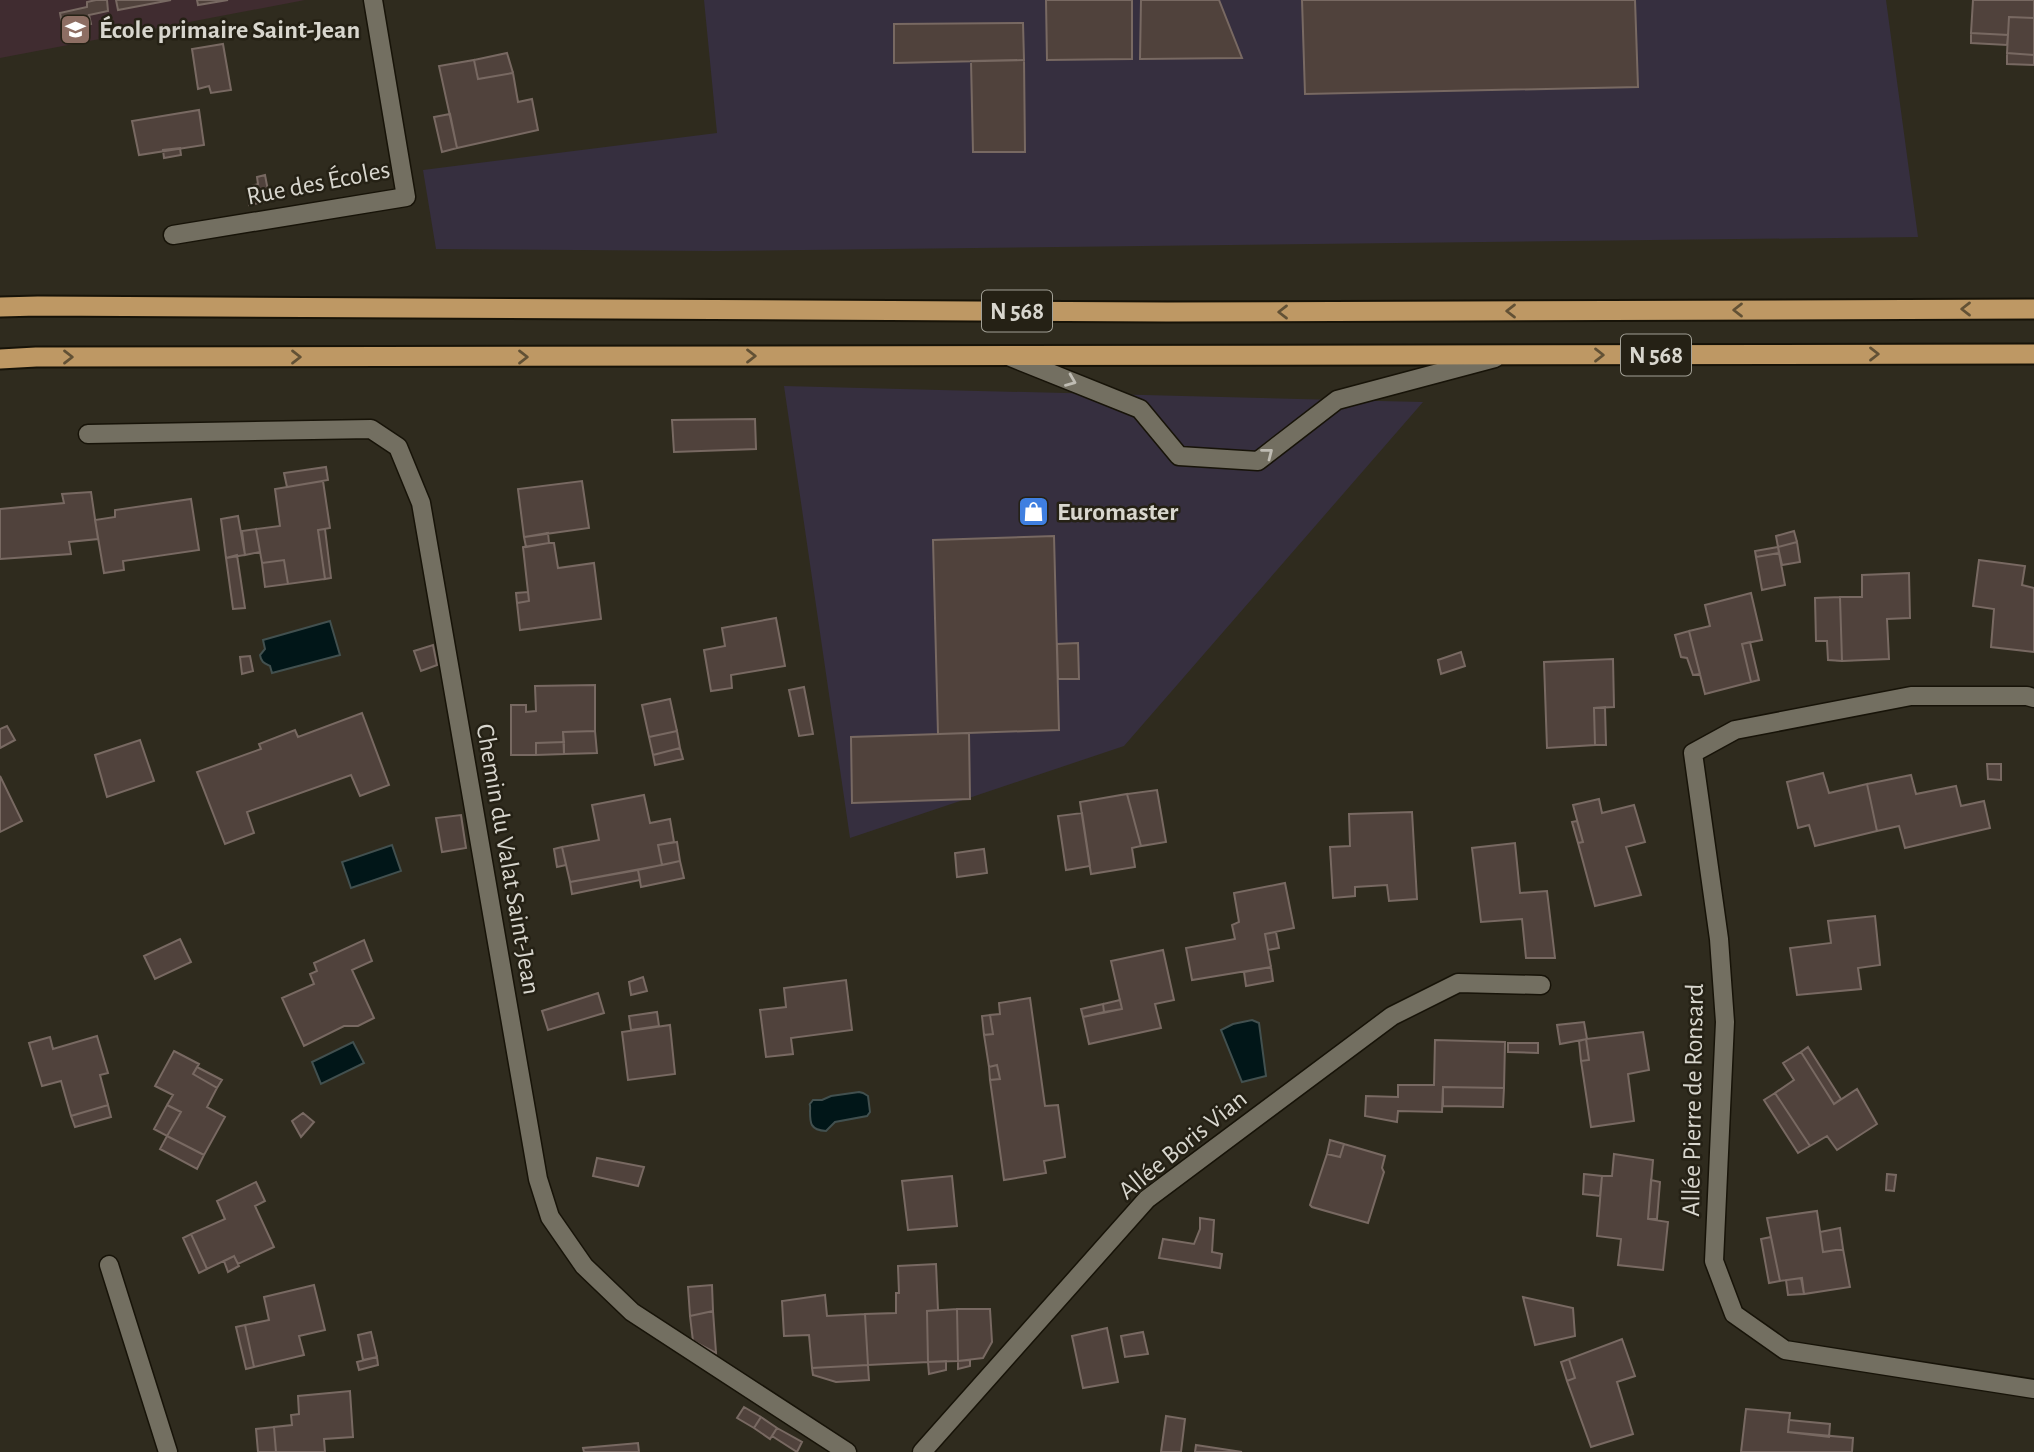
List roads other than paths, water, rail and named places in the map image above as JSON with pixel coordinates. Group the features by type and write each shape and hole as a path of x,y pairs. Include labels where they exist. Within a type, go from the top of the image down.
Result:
{"highway":[{"name":"N 568","path":"0,307 1167,312 2034,309"},
{"name":"N 568","path":"0,359 2034,354"}],"street":[{"name":"Rue des Écoles","path":"173,235 406,197 373,0"},
{"path":"1008,356 1140,409 1179,456 1258,461 1337,400 1507,355"},
{"name":"Chemin du Valat Saint-Jean","path":"88,435 371,429 398,447 422,503 538,1179 550,1217 584,1266 632,1312 847,1452"},
{"name":"Allée Pierre de Ronsard","path":"2034,698 1911,696 1735,730 1693,752 1719,939 1726,1022 1713,1261 1734,1314 1785,1350 2034,1390"},
{"name":"Allée Boris Vian","path":"922,1452 1147,1199 1392,1016 1458,983 1541,985"},
{"path":"109,1265 168,1452"}],"place":[{"name":"École primaire Saint-Jean","path":"76,29"},
{"name":"Euromaster","path":"1034,511"}]}
